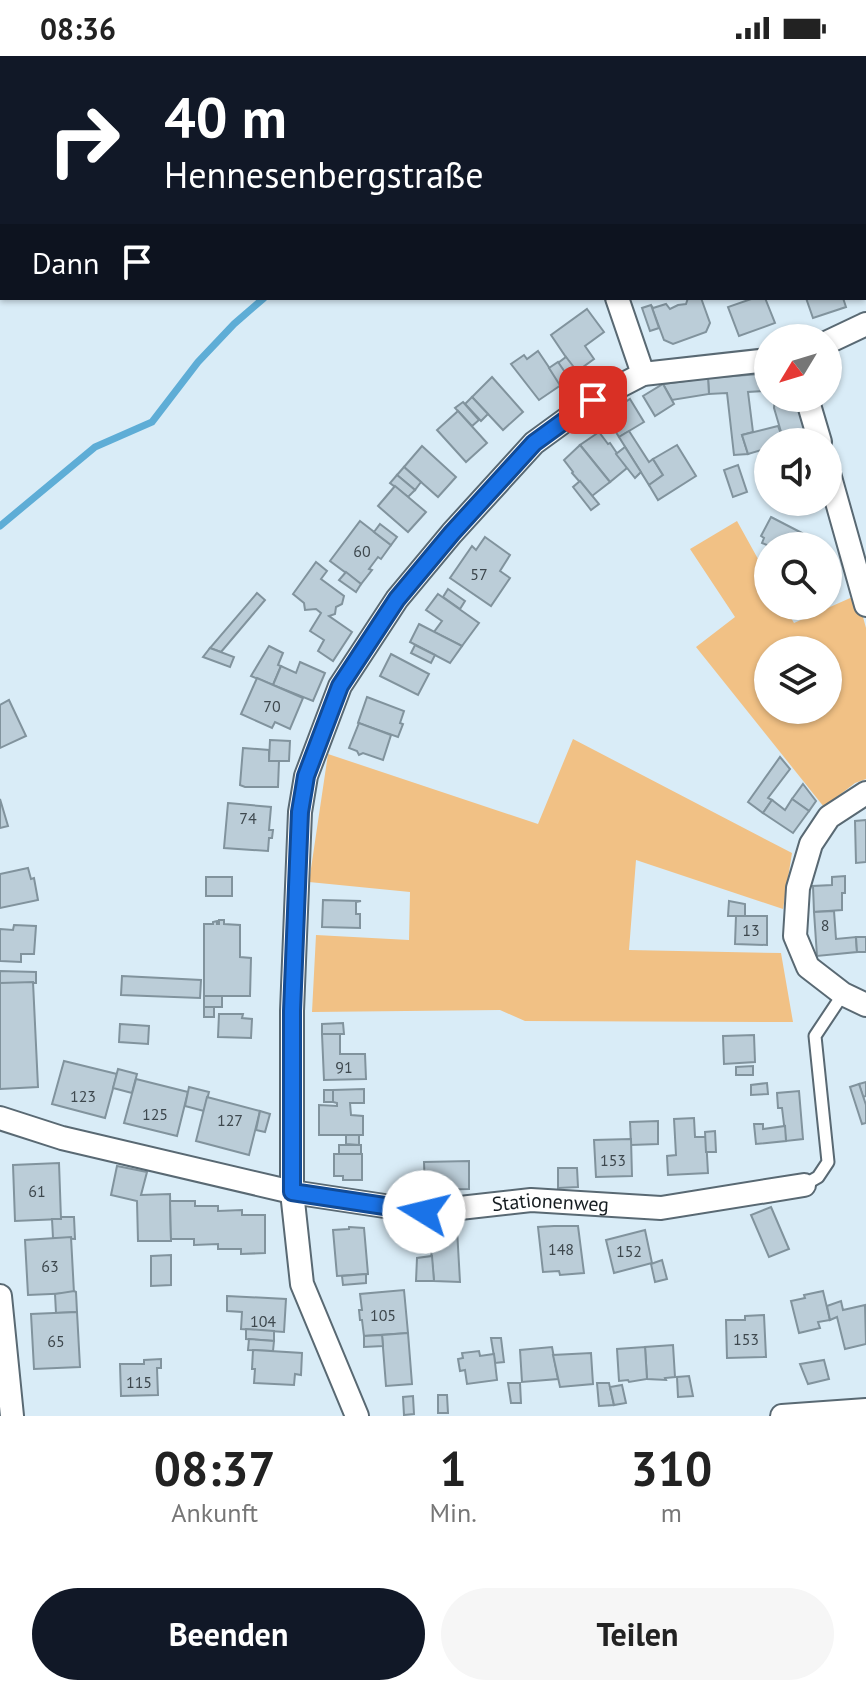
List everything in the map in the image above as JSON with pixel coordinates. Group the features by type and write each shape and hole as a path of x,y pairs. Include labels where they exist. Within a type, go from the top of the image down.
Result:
{"street":[{"path":"618,300 643,374"},
{"path":"842,335 866,324"},
{"path":"357,1416 302,1284 292,1192 291,1025 300,812 306,776 340,686 397,599 534,443 593,400 643,374 754,362"},
{"path":"841,516 866,605"},
{"path":"866,793 829,817 811,844 798,888 795,936 808,967 843,994 866,1005"},
{"name":"Stationenweg","path":"0,1118 62,1138 292,1192 424,1212 531,1200 661,1208 804,1185"},
{"path":"0,1296 12,1416"},
{"path":"782,1416 866,1410"}],"lane":[{"name":"Stationenweg","path":"804,1185 818,1177 828,1162 815,1036 843,994"}],"shaded area":[{"path":"737,521 754,552 754,620 792,620 794,623 801,620 842,620 842,602 857,595 866,628 866,779 855,783 824,807 758,724 842,724 842,636 754,636 754,720 696,647 735,617 690,549"},
{"path":"573,739 792,853 783,909 636,860 629,950 781,953 793,1022 525,1021 500,1010 312,1012 316,935 409,940 410,892 309,882 328,754 538,824"}],"building":[{"path":"687,300 702,300 710,323 706,332 673,344 664,340 651,305 653,308 666,304 670,309 686,304"},
{"path":"748,300 766,300 775,323 754,324 754,331 739,336 728,307"},
{"path":"807,300 844,300 846,307 813,318"},
{"path":"651,305 659,328 650,331 642,308"},
{"path":"587,309 604,332 585,346 594,359 576,372 551,335"},
{"path":"538,351 561,385 539,400 511,364 524,355 527,359"},
{"path":"566,357 580,375 571,381 558,363"},
{"path":"558,362 571,381 561,387 549,368"},
{"path":"754,374 754,392 748,392 753,432 742,435 748,454 734,455 727,393 709,394 708,378"},
{"path":"492,377 523,412 503,430 472,397"},
{"path":"708,378 709,394 672,400 663,384"},
{"path":"663,384 674,404 655,416 643,396"},
{"path":"472,397 488,414 481,421 465,404"},
{"path":"630,399 644,422 619,437 605,415"},
{"path":"463,402 479,420 472,426 455,408"},
{"path":"458,411 487,443 466,462 437,430"},
{"path":"775,412 801,412 806,428 780,428"},
{"path":"629,431 649,462 653,459 663,475 649,485 619,437"},
{"path":"599,432 627,468 610,482 580,445"},
{"path":"754,432 754,452 748,454 742,435"},
{"path":"580,445 610,482 592,496 564,460"},
{"path":"677,445 696,476 658,500 649,485 663,475 653,459"},
{"path":"422,446 456,477 438,497 404,467"},
{"path":"625,447 641,472 635,478 616,454"},
{"path":"738,465 747,492 733,497 724,470"},
{"path":"404,467 421,482 415,490 397,475"},
{"path":"397,475 415,490 408,497 390,483"},
{"path":"580,481 599,504 591,510 573,487"},
{"path":"395,486 426,512 408,532 378,506"},
{"path":"771,517 800,532 763,532"},
{"path":"360,521 391,545 381,559 378,557 361,584 330,561"},
{"path":"380,524 397,537 391,545 374,532"},
{"path":"485,537 510,555 500,571 510,578 491,606 450,578 472,546 476,550"},
{"path":"316,562 327,571 321,579 344,596 335,614 329,616 352,632 333,661 318,651 324,640 310,631 321,613 316,609 305,610 304,603 293,594"},
{"path":"346,572 361,584 356,592 339,580"},
{"path":"448,589 465,601 460,609 443,597"},
{"path":"257,593 265,600 221,652 210,648"},
{"path":"438,594 479,623 462,646 434,632 442,621 426,610"},
{"path":"419,624 462,646 450,663 410,642"},
{"path":"415,645 435,655 431,663 411,653"},
{"path":"269,646 283,653 273,685 251,676"},
{"path":"210,648 234,657 230,667 203,657"},
{"path":"391,654 429,674 418,695 380,676"},
{"path":"300,662 325,673 313,701 273,685 281,666 296,673"},
{"path":"257,678 303,698 290,729 275,722 272,728 241,714"},
{"path":"367,697 404,711 398,737 358,723"},
{"path":"9,700 26,736 0,748 0,705"},
{"path":"359,723 391,735 383,760 363,753 359,755 349,748"},
{"path":"270,740 290,741 289,761 269,761"},
{"path":"243,748 269,750 269,761 279,761 278,787 240,785"},
{"path":"780,757 790,769 768,798 772,800 763,813 748,802"},
{"path":"803,784 816,801 809,811 792,799"},
{"path":"0,799 8,826 0,828"},
{"path":"792,799 809,811 793,833 763,813 772,800 785,810"},
{"path":"228,803 271,807 269,830 273,830 268,851 224,848"},
{"path":"866,820 866,862 856,863 855,821"},
{"path":"28,868 31,879 34,878 38,900 0,908 0,874"},
{"path":"845,876 842,910 814,912 813,886 832,885 832,877"},
{"path":"206,877 232,877 232,896 206,896"},
{"path":"323,900 361,901 356,902 360,928 322,927"},
{"path":"729,901 745,904 745,916 728,916"},
{"path":"834,911 836,939 856,937 857,952 817,956 814,912"},
{"path":"736,916 767,916 767,945 735,944"},
{"path":"219,920 224,920 224,924 240,925 240,957 251,958 250,996 204,996 204,924 217,921 219,924"},
{"path":"14,925 36,926 34,954 21,954 21,962 0,961 0,929 13,930"},
{"path":"856,937 866,937 866,952 857,952"},
{"path":"0,971 36,972 36,983 0,983"},
{"path":"122,976 201,980 200,998 121,995"},
{"path":"33,982 38,1087 0,1089 0,983"},
{"path":"204,996 222,996 222,1007 204,1007"},
{"path":"204,1007 214,1007 214,1017 204,1017"},
{"path":"219,1014 243,1014 242,1018 252,1019 251,1038 218,1037"},
{"path":"343,1023 344,1034 322,1034 322,1024"},
{"path":"120,1024 149,1026 148,1044 119,1042"},
{"path":"322,1034 340,1034 340,1054 365,1054 366,1079 324,1080"},
{"path":"754,1035 755,1062 724,1064 723,1036"},
{"path":"64,1061 117,1074 105,1118 52,1104"},
{"path":"753,1066 753,1075 736,1075 736,1067"},
{"path":"118,1069 137,1074 132,1093 113,1088"},
{"path":"136,1079 188,1092 177,1136 124,1123"},
{"path":"866,1082 866,1096 863,1097 859,1084"},
{"path":"767,1083 768,1094 751,1095 751,1085"},
{"path":"859,1084 866,1105 866,1123 862,1124 850,1087"},
{"path":"189,1087 209,1092 204,1111 185,1106"},
{"path":"364,1089 364,1103 350,1103 351,1115 363,1116 363,1135 319,1135 319,1105 337,1106 333,1102 333,1090"},
{"path":"324,1090 333,1090 333,1102 324,1102"},
{"path":"799,1091 803,1139 786,1141 777,1093"},
{"path":"207,1097 260,1111 249,1155 196,1141"},
{"path":"260,1111 270,1114 265,1132 256,1130"},
{"path":"694,1118 695,1137 706,1137 708,1173 668,1175 667,1156 676,1155 674,1119"},
{"path":"658,1121 658,1144 631,1145 630,1122"},
{"path":"754,1124 763,1124 763,1129 785,1126 786,1141 756,1144"},
{"path":"715,1131 716,1152 706,1152 705,1132"},
{"path":"346,1135 359,1135 359,1145 346,1144"},
{"path":"631,1139 632,1176 596,1177 594,1140"},
{"path":"339,1145 361,1145 361,1154 339,1154"},
{"path":"334,1154 362,1154 362,1180 343,1180 343,1176 334,1176"},
{"path":"469,1161 469,1189 425,1190 424,1162"},
{"path":"59,1163 61,1219 15,1221 13,1165"},
{"path":"117,1166 147,1172 141,1195 170,1194 171,1241 138,1241 137,1201 111,1195"},
{"path":"558,1168 577,1168 578,1187 558,1188"},
{"path":"170,1201 195,1201 195,1206 218,1206 218,1211 242,1210 242,1215 265,1215 265,1253 241,1254 241,1249 218,1249 218,1244 194,1245 194,1239 171,1239"},
{"path":"771,1207 789,1249 769,1257 751,1215"},
{"path":"74,1217 75,1239 53,1238 52,1219"},
{"path":"578,1226 584,1273 560,1275 559,1271 543,1272 538,1227"},
{"path":"364,1228 368,1274 337,1276 333,1230"},
{"path":"457,1229 460,1282 434,1281 429,1230"},
{"path":"645,1230 652,1263 614,1273 606,1240"},
{"path":"71,1237 74,1293 28,1295 25,1240"},
{"path":"171,1255 171,1285 151,1286 151,1256"},
{"path":"432,1256 434,1281 416,1281 417,1258"},
{"path":"662,1260 667,1279 655,1282 651,1264"},
{"path":"366,1274 366,1283 343,1285 342,1276"},
{"path":"404,1290 408,1333 364,1336 359,1310 362,1310 360,1294"},
{"path":"74,1291 77,1312 56,1313 55,1294"},
{"path":"823,1291 830,1320 818,1322 820,1328 799,1333 791,1301"},
{"path":"227,1296 286,1299 284,1332 241,1329 242,1312 227,1311"},
{"path":"841,1301 843,1310 865,1305 866,1344 845,1349 837,1317 830,1320 827,1306"},
{"path":"77,1312 80,1367 34,1369 31,1314"},
{"path":"764,1315 766,1357 727,1358 726,1320 745,1320 745,1316"},
{"path":"246,1329 274,1331 274,1341 246,1339"},
{"path":"408,1333 412,1384 386,1386 382,1335"},
{"path":"382,1335 383,1346 364,1347 364,1336"},
{"path":"491,1338 501,1338 504,1362 495,1363"},
{"path":"249,1339 274,1341 273,1351 248,1350"},
{"path":"673,1345 675,1377 647,1379 645,1347"},
{"path":"552,1347 558,1379 522,1382 520,1350"},
{"path":"645,1347 647,1379 619,1381 617,1349"},
{"path":"253,1350 302,1353 301,1375 295,1374 294,1385 254,1383"},
{"path":"479,1351 480,1356 494,1354 497,1380 467,1384 465,1370 460,1371 458,1359 463,1358 462,1353"},
{"path":"591,1353 593,1384 560,1387 553,1355"},
{"path":"161,1359 161,1368 157,1368 158,1395 121,1396 120,1364 144,1364 144,1360"},
{"path":"824,1360 829,1379 808,1384 800,1364"},
{"path":"689,1376 693,1396 678,1397 677,1377"},
{"path":"508,1383 520,1383 521,1403 511,1403"},
{"path":"597,1383 609,1383 614,1405 599,1406"},
{"path":"622,1385 626,1403 614,1405 610,1387"},
{"path":"438,1395 447,1395 448,1413 438,1413"},
{"path":"413,1396 414,1414 404,1415 403,1397"}],"waterway":[{"path":"0,526 95,447 152,422 198,362 262,300"}],"route":[{"path":"424,1212 292,1192 292,1011 300,812 306,776 340,686 397,599 534,443 593,400"}]}
